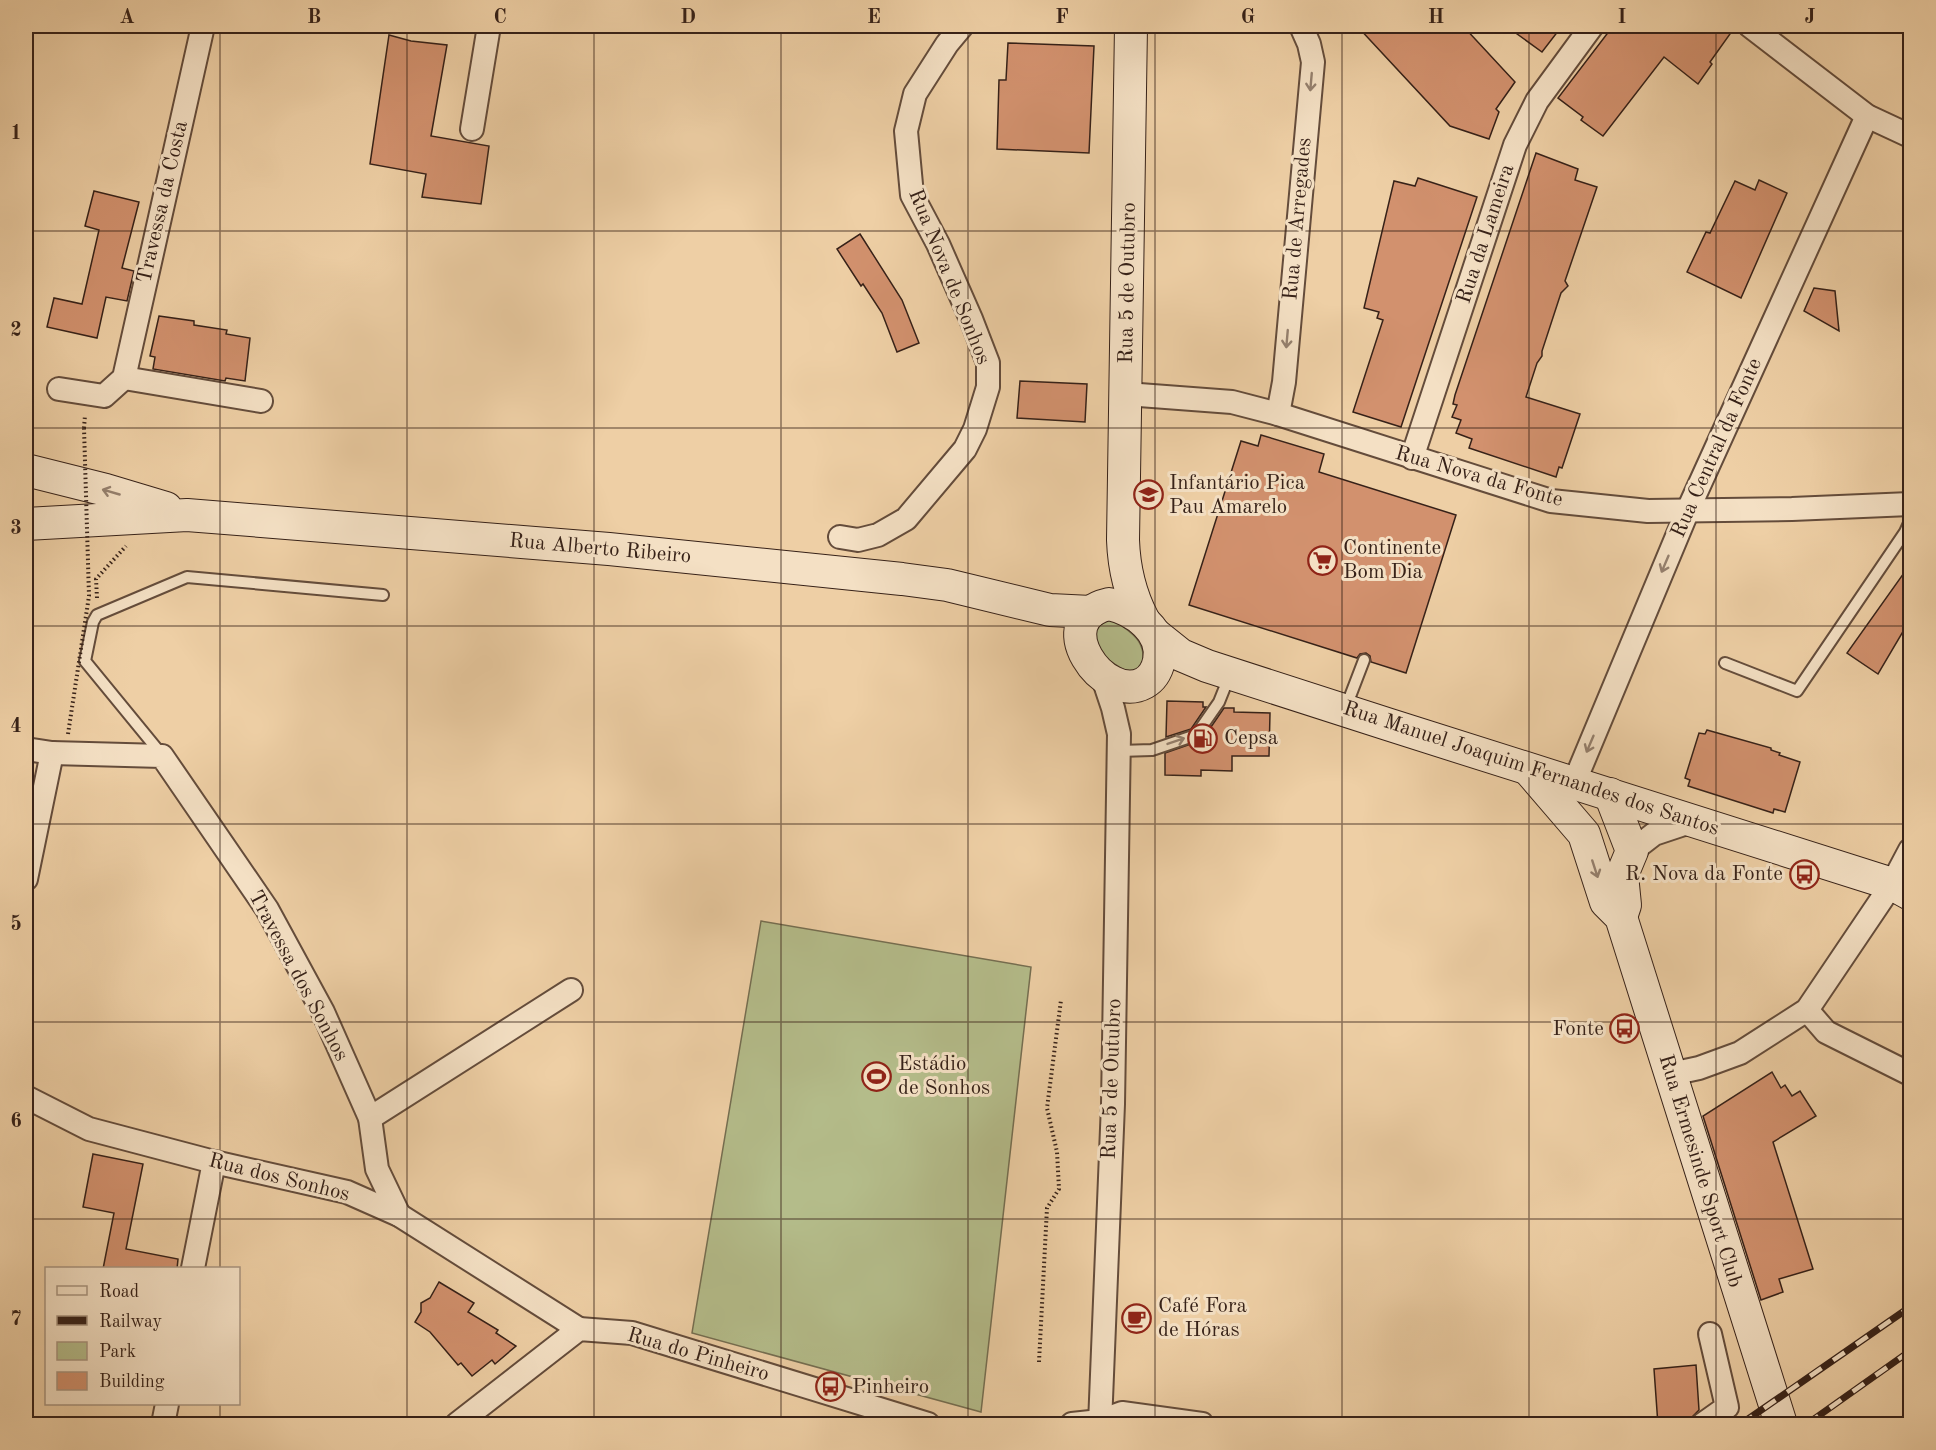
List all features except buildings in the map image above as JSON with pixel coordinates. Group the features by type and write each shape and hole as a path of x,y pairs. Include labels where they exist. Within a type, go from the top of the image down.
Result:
{"main road":[{"name":"Rua 5 de Outubro","path":"1131,26 1123,540 1130,589 1149,627"},
{"name":"Rua Alberto Ribeiro","path":"26,470 106,490 187,515"},
{"name":"Rua Alberto Ribeiro","path":"26,524 187,515 609,549 891,578 947,585 1050,610 1095,609"},
{"name":"Rua 5 de Outubro","path":"1095,609 1112,585 1121,556 1123,540"},
{"name":"Rua Alberto Ribeiro","path":"1011,602 1060,631 1096,667"},
{"path":"1151,677 1161,653 1149,627 1125,608 1110,604 1095,609 1081,625 1080,642 1096,667 1117,685 1130,686 1182,665 1219,670"},
{"name":"Rua Manuel Joaquim Fernandes dos Santos","path":"1149,627 1181,655 1219,670 1901,889"},
{"name":"Rua Ermesinde Sport Club","path":"1529,770 1584,834 1606,902 1621,917 1781,1425"},
{"path":"1584,834 1610,794"},
{"path":"1610,794 1632,851"},
{"name":"Rua Ermesinde Sport Club","path":"1621,917 1625,905 1622,875 1632,851"}],"street":[{"name":"Travessa da Costa","path":"124,378 203,26"},
{"path":"472,129 489,26"},
{"name":"Rua Nova de Sonhos","path":"840,537 858,540 878,535 906,519 965,449 975,429 988,387 988,363 971,319 938,244 912,195 906,131 915,94 947,44 962,26"},
{"name":"Rua de Arregades","path":"1278,414 1284,382 1313,62 1309,44 1301,26"},
{"name":"Rua da Lameira","path":"1412,458 1515,145 1537,101 1592,26"},
{"path":"1750,26 1867,116 1911,136"},
{"name":"Rua Central da Fonte","path":"1574,783 1688,510 1867,116"},
{"path":"59,389 104,396 124,378 261,401"},
{"name":"Rua Nova da Fonte","path":"1126,394 1232,402 1278,414 1551,501 1648,511 1911,504"},
{"name":"Rua 5 de Outubro","path":"1096,667 1113,708 1119,742"},
{"name":"Rua 5 de Outubro","path":"1100,1423 1113,1104 1119,742 1127,704 1151,677"},
{"path":"26,749 52,753 162,756"},
{"path":"26,879 52,753"},
{"name":"Travessa dos Sonhos","path":"162,756 267,909 322,1012 370,1118 377,1169 399,1215"},
{"path":"1632,851 1654,834 1693,821"},
{"path":"1671,1074 1699,1068 1740,1053 1807,1010 1901,889 1911,850"},
{"path":"370,1118 571,990"},
{"path":"1807,1010 1826,1032 1911,1074"},
{"name":"Rua dos Sonhos","path":"26,1097 89,1129 214,1162 347,1192 399,1215 579,1329"},
{"path":"193,1267 214,1162"},
{"path":"458,1425 579,1329"},
{"name":"Rua do Pinheiro","path":"579,1329 632,1333 928,1425"},
{"path":"1703,1425 1726,1407 1710,1334"},
{"path":"163,1425 167,1405"},
{"path":"1072,1425 1100,1423 1122,1413 1202,1425"}],"lane":[{"path":"1725,663 1797,691 1911,521"},
{"path":"162,756 85,661 93,622 97,615 187,577 383,595"},
{"path":"1345,710 1364,660"},
{"path":"1119,742 1152,750 1196,735 1219,702 1219,670"}],"path":[{"path":"68,734 89,596 84,428"},
{"path":"97,615 96,579 131,540"},
{"path":"1039,1362 1047,1208 1059,1189 1057,1152 1047,1107 1061,1000"}],"green space":[{"path":"1110,618 1131,632 1140,644 1143,651 1141,668 1130,673 1115,665 1100,650 1097,643 1096,626"},
{"name":"Estádio de Sonhos","path":"761,921 1031,967 981,1412 692,1333"}],"railway":[{"path":"1741,1424 1910,1307"},
{"path":"1807,1424 1910,1351"}],"place":[{"name":"Infantário Pica Pau Amarelo","path":"1148,495"},
{"name":"Continente Bom Dia","path":"1322,560"},
{"name":"Cepsa","path":"1203,738"},
{"name":"R. Nova da Fonte","path":"1804,874"},
{"name":"Fonte","path":"1625,1029"},
{"name":"Estádio de Sonhos","path":"877,1076"},
{"name":"Café Fora de Hóras","path":"1137,1318"},
{"name":"Pinheiro","path":"831,1387"}]}
